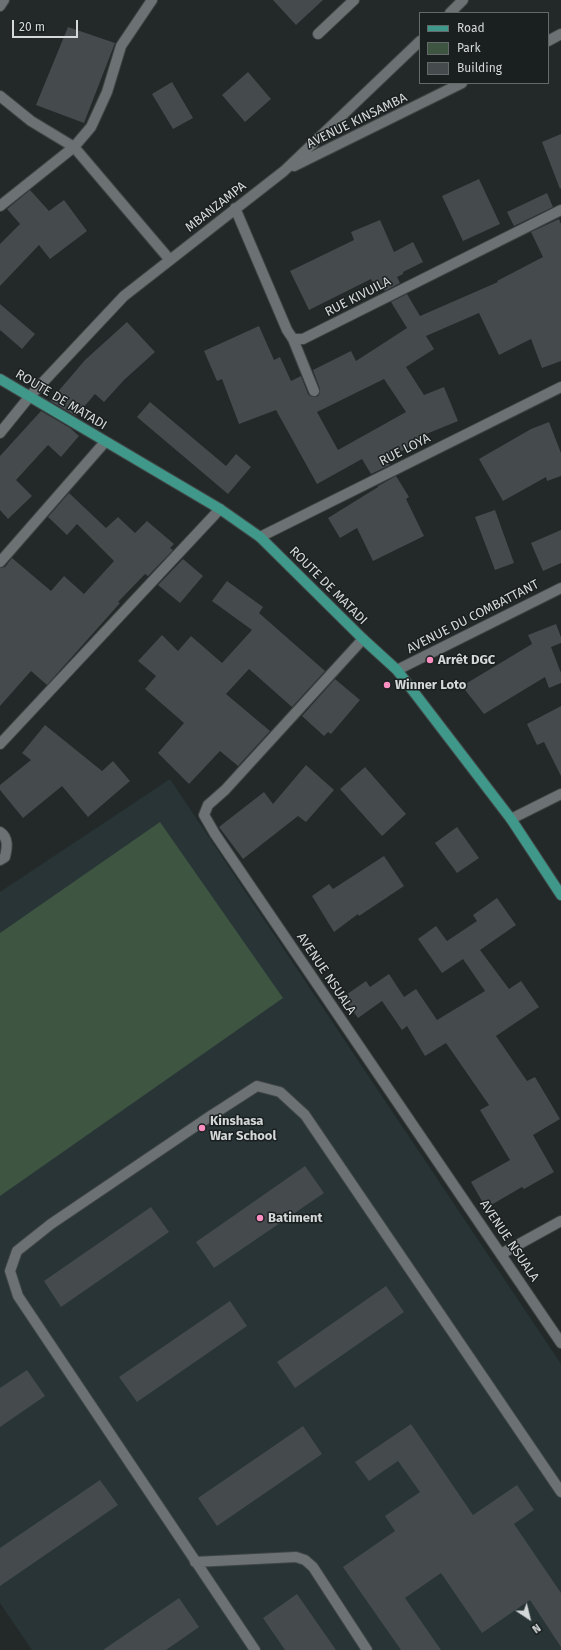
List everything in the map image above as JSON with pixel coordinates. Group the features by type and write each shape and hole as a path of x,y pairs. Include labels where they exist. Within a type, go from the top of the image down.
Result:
{"main road":[{"name":"ROUTE DE MATADI","path":"0,379 105,442 220,508 260,537 363,639 397,670 511,819 561,895"}],"street":[{"path":"0,6 4,0"},
{"path":"0,206 74,147 91,127 107,92 121,46 152,0"},
{"path":"318,34 354,0"},
{"path":"451,12 463,0"},
{"path":"549,40 561,34"},
{"name":"MBANZAMPA","path":"0,433 30,396 124,296 284,171 419,42"},
{"name":"AVENUE KINSAMBA","path":"284,171 460,84"},
{"path":"0,96 31,121 74,147 170,260"},
{"path":"236,208 287,330 293,339 314,392"},
{"name":"RUE KIVUILA","path":"293,339 303,339 561,210"},
{"name":"RUE LOYA","path":"260,537 561,387"},
{"path":"0,562 105,442"},
{"path":"0,744 220,508"},
{"name":"AVENUE DU COMBATTANT","path":"397,670 561,588"},
{"name":"AVENUE NSUALA","path":"363,639 225,790 208,805 204,815 215,834 561,1343"},
{"path":"511,819 561,794"},
{"path":"0,832 4,835 7,845 5,857 0,860"},
{"path":"255,1650 18,1296 10,1271 17,1251 51,1224 257,1086 280,1092 304,1115 561,1492"},
{"path":"501,1254 561,1221"},
{"path":"195,1562 296,1557 305,1560 312,1567 368,1650"}],"shaded area":[{"name":"Kinshasa War School","path":"170,779 561,1364 561,1650 32,1650 0,1603 0,892"}],"green space":[{"path":"160,822 283,998 0,1196 0,933"}],"building":[{"path":"273,0 323,0 296,25"},
{"path":"68,27 115,43 84,123 36,105"},
{"path":"248,72 271,99 245,122 222,95"},
{"path":"172,82 193,118 173,129 152,94"},
{"path":"561,134 561,188 560,189 542,142"},
{"path":"479,179 500,224 463,241 442,196"},
{"path":"30,190 49,211 64,200 87,231 50,259 39,245 0,286 0,244 20,224 7,209"},
{"path":"547,193 553,207 514,226 507,212"},
{"path":"559,219 561,224 561,361 542,368 531,339 499,355 479,313 426,336 434,349 406,367 424,395 444,387 458,421 419,437 421,440 386,460 390,465 371,474 362,459 317,484 276,410 239,424 222,379 217,381 204,351 259,326 274,360 280,357 291,381 301,376 308,394 316,397 319,395 320,389 313,370 351,351 356,361 407,328 391,302 407,294 420,316 498,282 497,281 543,257 531,232","holes":["384,379 406,412 338,450 317,412"]},
{"path":"380,220 394,252 413,242 423,262 403,272 403,274 397,277 400,283 385,291 381,284 374,287 371,279 309,310 290,271 354,240 351,232"},
{"path":"0,304 35,334 22,349 0,330"},
{"path":"127,322 155,352 124,380 104,402 95,394 76,416 50,401 85,360"},
{"path":"150,402 226,466 236,454 251,467 228,494 137,417"},
{"path":"41,411 70,428 79,436 61,457 48,445 16,480 32,496 8,519 0,510 0,456"},
{"path":"549,422 561,453 561,476 547,481 546,477 503,501 479,459 531,429"},
{"path":"396,476 409,497 406,499 424,536 373,561 357,528 340,538 328,518"},
{"path":"69,493 106,528 118,517 135,533 147,521 174,544 170,548 173,550 148,576 145,574 118,602 120,603 47,685 31,671 0,706 0,568 5,567 12,558 51,591 64,576 84,594 114,561 77,524 67,535 48,517"},
{"path":"495,510 514,563 495,570 475,517"},
{"path":"561,530 561,563 543,571 531,543"},
{"path":"183,559 203,576 180,603 158,585"},
{"path":"227,581 263,607 259,613 325,671 292,707 249,669 226,694 270,731 238,766 220,751 189,784 158,753 184,723 145,689 156,676 138,661 162,635 178,651 191,636 222,663 252,630 212,601"},
{"path":"556,624 561,637 561,643 551,647 561,673 561,683 549,688 545,677 484,714 462,686 532,644 528,635"},
{"path":"335,679 360,700 331,734 328,732 324,736 302,716"},
{"path":"561,706 561,776 544,742 537,745 527,724"},
{"path":"45,725 102,771 113,761 130,781 88,817 62,786 23,818 0,790 0,785 31,760 22,753"},
{"path":"306,765 334,790 306,822 298,816 243,859 219,827 264,792 273,804"},
{"path":"365,767 406,814 382,836 340,789"},
{"path":"457,827 479,858 457,873 435,843"},
{"path":"384,856 404,886 359,916 358,914 334,932 312,896 329,884 333,889"},
{"path":"497,898 516,925 480,950 509,989 521,981 539,1007 496,1036 527,1081 535,1077 560,1119 533,1135 554,1172 524,1189 522,1187 486,1208 471,1182 510,1160 480,1110 489,1105 446,1043 425,1056 407,1026 402,1030 382,1001 358,1018 343,997 366,981 370,987 389,974 404,997 416,989 437,1020 485,991 463,959 442,973 418,939 436,926 447,941 477,921 473,915"},
{"name":"Batiment","path":"305,1166 324,1193 214,1268 196,1242"},
{"path":"151,1207 169,1232 61,1307 44,1281"},
{"path":"386,1286 404,1312 295,1388 277,1362"},
{"path":"230,1301 247,1326 137,1402 119,1377"},
{"path":"27,1370 45,1396 0,1427 0,1388"},
{"path":"411,1424 473,1515 517,1485 534,1510 514,1524 561,1593 561,1647 530,1600 482,1633 441,1573 405,1598 441,1650 401,1650 343,1567 395,1531 385,1516 420,1492 398,1461 369,1481 355,1462"},
{"path":"303,1426 322,1454 217,1526 198,1498"},
{"path":"100,1480 118,1505 0,1586 0,1548"},
{"path":"297,1594 336,1650 285,1650 263,1618"},
{"path":"179,1598 199,1627 166,1650 103,1650"}],"place":[{"name":"Arrêt DGC","path":"430,660"},
{"name":"Winner Loto","path":"387,685"},
{"name":"Kinshasa War School","path":"202,1128"},
{"name":"Batiment","path":"260,1218"}]}
